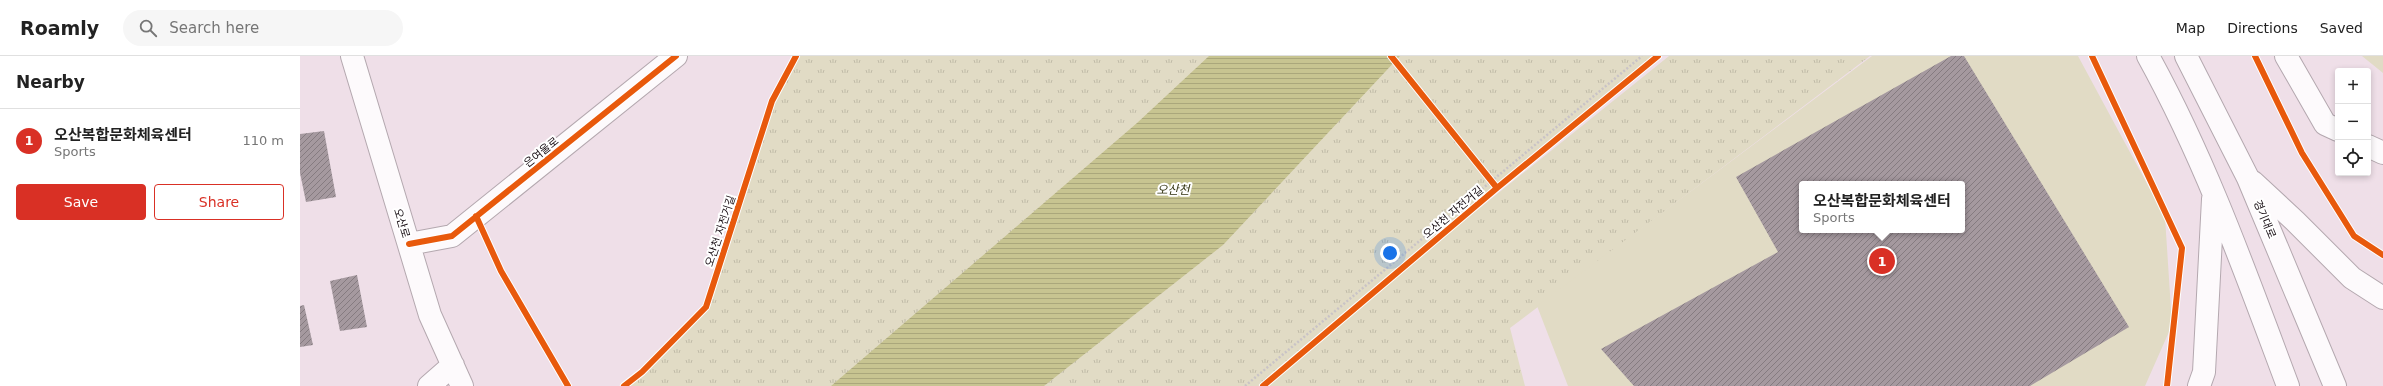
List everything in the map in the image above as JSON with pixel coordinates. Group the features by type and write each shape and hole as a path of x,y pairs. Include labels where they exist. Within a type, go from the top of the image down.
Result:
{"main road":[{"name":"오산로","path":"352,56 430,315 462,386"},
{"path":"2148,56 2169,93 2214,190 2288,386"},
{"name":"경기대로","path":"2186,56 2248,178 2335,386"},
{"path":"2286,56 2325,124 2335,129"},
{"name":"은여울로","path":"409,244 452,236 668,59"},
{"path":"2371,147 2383,153"},
{"path":"2248,178 2296,220 2352,278 2383,298"},
{"path":"2199,386 2204,372 2214,190"},
{"path":"429,386 453,365"}],"path":[{"path":"1245,386 1642,56"},
{"path":"1486,175 1497,188"}],"green space":[{"path":"796,56 1658,56 1497,188 1364,301 1669,56 1870,56 1510,328 1525,386 624,386 642,372 706,307 772,101"},
{"path":"1872,56 2078,56 2165,217 2172,325 2145,386 1568,386 1537,306"},
{"path":"2362,56 2383,56 2383,73"}],"water":[{"name":"오산천","path":"1209,56 1400,56 1223,245 1044,386 831,386 1137,123"}],"building":[{"path":"1951,56 1964,56 2129,327 2030,386 1634,386 1601,349 1778,252 1736,177"},
{"path":"324,131 336,197 306,202 300,173 300,134"},
{"path":"357,275 367,327 340,331 330,281"},
{"path":"304,305 313,345 300,347 300,306"}],"cycle path":[{"path":"409,244 452,236 676,56"},
{"name":"오산천 자전거길","path":"624,386 642,372 706,307 772,101 796,56"},
{"path":"1391,56 1497,188"},
{"name":"오산천 자전거길","path":"1263,386 1497,188 1658,56"},
{"path":"2092,56 2182,248 2167,386"},
{"path":"2255,56 2302,153 2354,236 2383,255"},
{"path":"476,216 501,271 568,386"}],"place":[{"name":"오산복합문화체육센터","path":"1882,261"}]}
